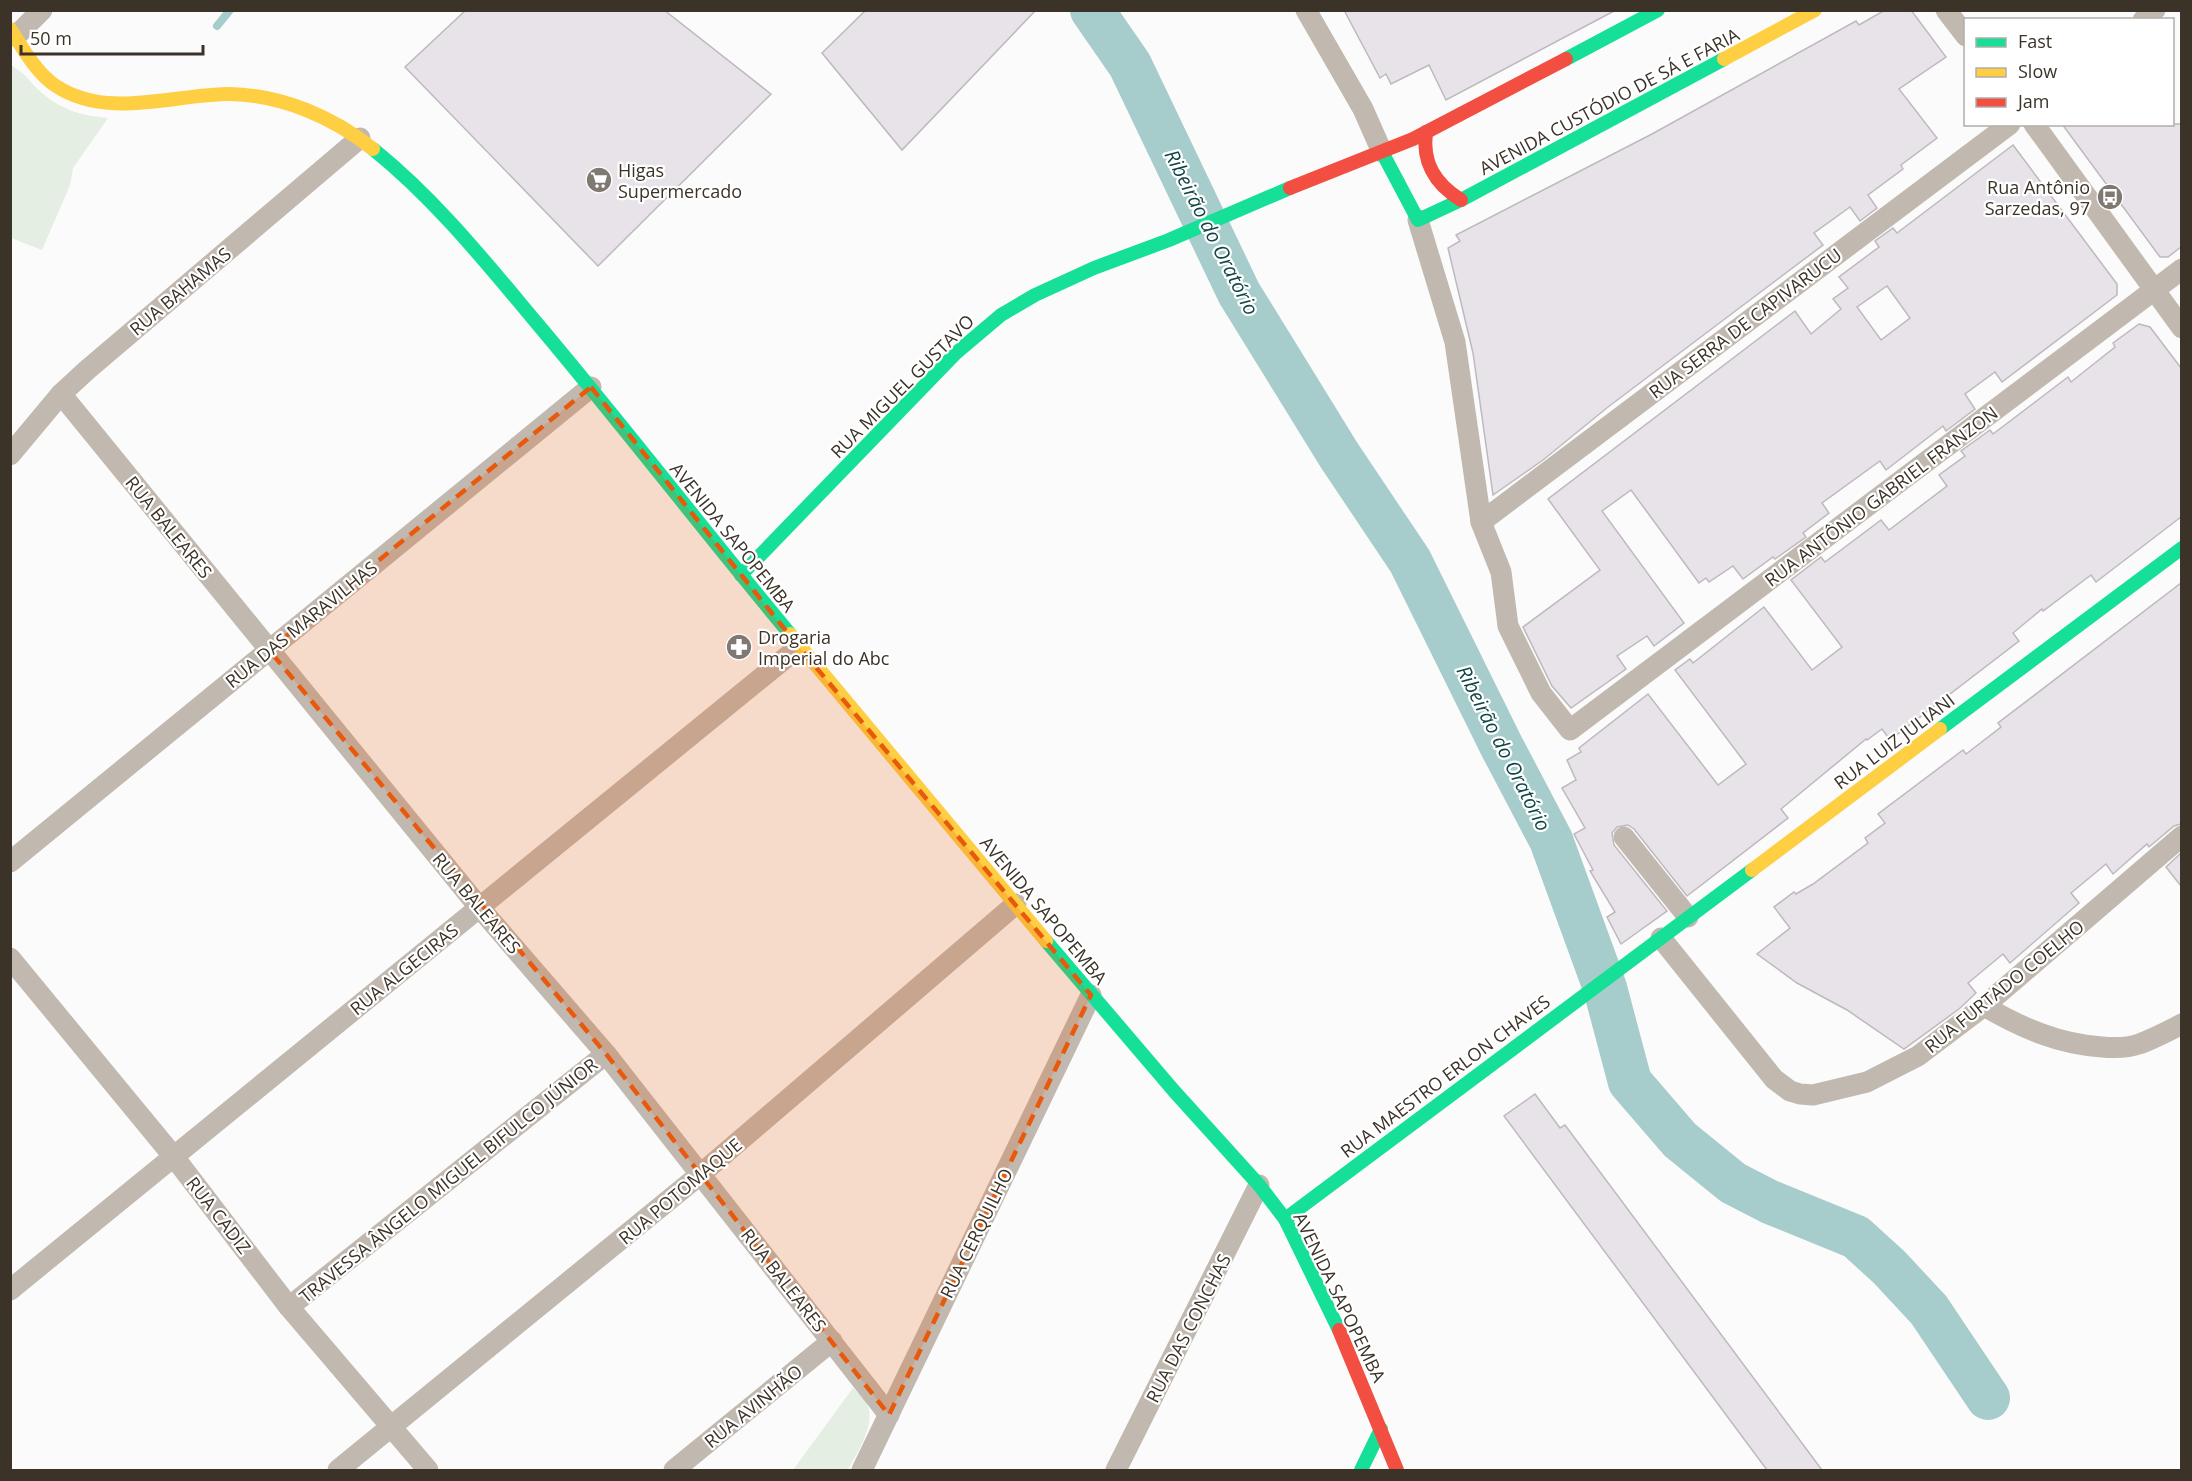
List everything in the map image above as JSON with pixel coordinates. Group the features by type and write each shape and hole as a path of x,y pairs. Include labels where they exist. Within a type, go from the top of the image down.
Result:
{"street":[{"path":"13,33 42,10"},
{"path":"1306,10 1363,109 1382,152 1418,220 1455,342 1481,522"},
{"path":"1382,152 1426,132 1658,10"},
{"name":"AVENIDA CUSTÓDIO DE SÁ E FARIA","path":"1418,220 1461,200 1815,10"},
{"path":"1946,10 1964,35"},
{"name":"AVENIDA SAPOPEMBA","path":"13,33 42,74 65,93 79,98 96,102 140,103 208,94 233,94 256,96 304,107 342,125 360,138 437,206 591,387 799,647 861,718 1091,995 1259,1185 1285,1219 1338,1327 1397,1470"},
{"name":"RUA SERRA DE CAPIVARUCU","path":"1481,522 2007,126"},
{"path":"2035,126 2181,328"},
{"path":"1426,132 1423,150 1427,163 1447,192 1461,200"},
{"name":"RUA BAHAMAS","path":"10,455 61,394 360,138"},
{"name":"RUA MIGUEL GUSTAVO","path":"741,575 956,353 1001,315 1035,295 1094,268 1169,240 1248,205 1382,152"},
{"name":"RUA ANTÔNIO GABRIEL FRANZON","path":"1481,522 1501,572 1509,632 1541,693 1575,726 2181,269"},
{"name":"RUA DAS MARAVILHAS","path":"10,862 591,387"},
{"name":"RUA BALEARES","path":"61,394 479,907 606,1054 702,1173 889,1415"},
{"name":"RUA LUIZ JULIANI","path":"1627,963 2181,548"},
{"name":"RUA ALGECIRAS","path":"10,1290 799,647"},
{"name":"RUA FURTADO COELHO","path":"1661,938 1774,1079 1782,1086 1800,1094 1813,1095 1867,1082 1918,1056 1984,1006 2181,836"},
{"path":"1624,837 1688,917"},
{"name":"RUA POTOMAQUE","path":"338,1470 702,1173 1016,904"},
{"name":"RUA CADIZ","path":"10,958 174,1157 289,1307 428,1470"},
{"name":"RUA MAESTRO ERLON CHAVES","path":"1285,1219 1627,963"},
{"name":"RUA CERQUILHO","path":"862,1470 1091,995"},
{"path":"1984,1006 2036,1033 2060,1041 2089,1046 2137,1045 2181,1024"},
{"name":"TRAVESSA ÂNGELO MIGUEL BIFULCO JÚNIOR","path":"289,1307 606,1054"},
{"name":"RUA DAS CONCHAS","path":"1116,1470 1259,1185"},
{"name":"RUA AVINHÃO","path":"674,1470 832,1341"},
{"path":"1361,1470 1382,1429"}],"highlighted area":[{"path":"591,387 799,647 1091,995 889,1415 606,1054 269,650"}],"shaded area":[{"path":"10,65 57,104 81,114 108,118 73,168 70,185 42,250 11,238"},
{"path":"853,1388 866,1402 870,1419 865,1437 848,1470 793,1470"}],"building":[{"name":"Higas Supermercado","path":"466,10 664,10 771,94 598,266 405,67"},
{"path":"866,10 1036,10 902,150 822,53"},
{"path":"1344,10 1616,10 1446,100 1429,65 1391,84 1386,74 1380,78"},
{"path":"1885,10 1911,10 1946,57 1899,89 1937,138 1901,165 1903,169 1868,195 1877,208 1860,221 1850,207 1814,233 1823,245 1608,407 1543,460 1493,495 1473,353 1448,248 1460,241 1456,235 1652,134 1856,21 1859,25"},
{"path":"2174,124 2181,124 2181,247 2168,257 2160,257 2063,126 2174,126"},
{"path":"2013,145 2117,284 2117,295 2002,382 1995,372 1965,394 1975,409 1946,431 1943,426 1886,470 1880,461 1822,503 1829,513 1803,533 1806,537 1743,579 1733,566 1709,582 1706,578 1699,583 1631,490 1602,511 1684,623 1654,646 1647,636 1617,656 1626,669 1571,708 1552,686 1523,627 1600,570 1548,499 1795,311 1811,334 1841,309 1833,299 1848,288 1839,277 1879,247 1875,241 1893,228 1897,233","holes":["1887,286 1910,318 1881,340 1857,307"]},
{"path":"2139,324 2150,327 2181,368 2181,517 2096,582 2091,575 2043,611 2042,609 2013,633 2019,641 1890,740 1882,729 1866,739 1781,809 1788,818 1687,896 1634,829 1628,825 1617,827 1612,833 1614,845 1667,911 1621,944 1607,917 1615,912 1590,871 1593,870 1574,834 1585,828 1562,788 1576,780 1567,760 1581,752 1579,748 1648,694 1718,785 1746,764 1675,670 1690,659 1693,663 1764,607 1812,670 1842,647 1791,580 1821,557 1825,562 1881,520 1889,530 1947,486 1939,475 1965,456 1961,451 1990,430 1993,434 2068,377 2071,382 2115,347 2113,343"},
{"path":"2181,583 2181,824 2174,826 2149,847 2147,844 2113,874 2106,864 2071,893 2079,903 2010,963 2003,954 1968,983 1976,993 1959,1009 1904,1049 1847,1010 1797,983 1757,954 1790,928 1774,907 1794,892 1796,894 1813,884 1868,843 1865,838 1885,823 1878,814 1963,750 1966,754 2001,727 1998,723"},
{"path":"2181,853 2181,886 2166,867"},
{"path":"1535,1094 1560,1128 1565,1125 1822,1470 1767,1470 1504,1116"}],"waterway":[{"path":"217,26 230,10"},
{"name":"Ribeirão do Oratório","path":"1092,10 1130,65 1239,293 1339,455 1410,561 1551,840 1605,988 1630,1082 1680,1140 1733,1183 1770,1202 1856,1237 1889,1267 1929,1310 1988,1398"}],"traffic: fast":[{"path":"1566,59 1658,10"},
{"path":"1382,152 1418,220 1461,200 1724,59"},
{"path":"373,149 417,188 478,253 790,634"},
{"path":"741,575 956,353 1001,315 1035,295 1094,268 1169,240 1290,188"},
{"path":"1940,729 2182,548"},
{"path":"1285,1219 1752,870"},
{"path":"1046,941 1174,1091 1259,1185 1285,1219 1339,1330"},
{"path":"1361,1470 1381,1429"}],"traffic: slow":[{"path":"1724,59 1815,10"},
{"path":"10,29 42,74 56,86 76,96 97,102 141,103 208,95 249,95 288,103 306,110 341,127 373,149"},
{"path":"790,634 1046,941"},
{"path":"1752,870 1940,729"}],"traffic: jam":[{"path":"1290,188 1413,139 1566,59"},
{"path":"1426,132 1426,153 1432,172 1444,187 1461,200"},
{"path":"1339,1330 1397,1470"}],"place":[{"name":"Higas Supermercado","path":"599,180"},
{"name":"Rua Antônio Sarzedas, 97","path":"2110,197"},
{"name":"Drogaria Imperial do Abc","path":"739,647"}]}
